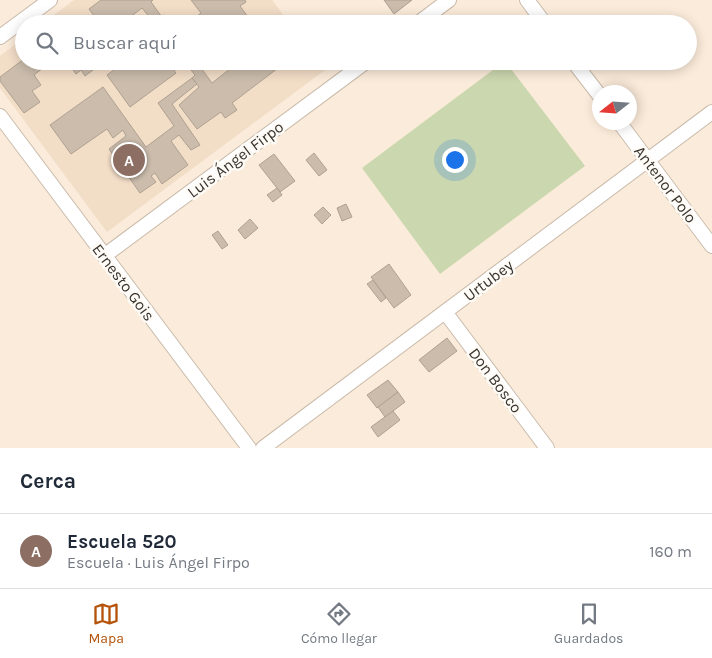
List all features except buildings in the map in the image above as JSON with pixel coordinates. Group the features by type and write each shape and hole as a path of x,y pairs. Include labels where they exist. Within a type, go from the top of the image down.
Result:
{"street":[{"path":"30,15 50,0"},
{"path":"429,15 449,0"},
{"path":"527,0 538,15"},
{"path":"0,37 15,26"},
{"name":"Luis Ángel Firpo","path":"104,256 354,70"},
{"path":"580,70 592,86"},
{"name":"Urtubey","path":"263,448 712,112"},
{"name":"Ernesto Gois","path":"0,116 249,448"},
{"name":"Antenor Polo","path":"625,130 712,246"},
{"name":"Don Bosco","path":"445,312 547,448"}],"shaded area":[{"path":"74,0 272,0 283,15 54,15"},
{"path":"15,45 15,70 325,70 107,232 0,88 0,56"}],"green space":[{"path":"493,70 512,70 585,166 440,274 362,168"}],"place":[{"name":"Escuela 520","path":"129,160"}]}
